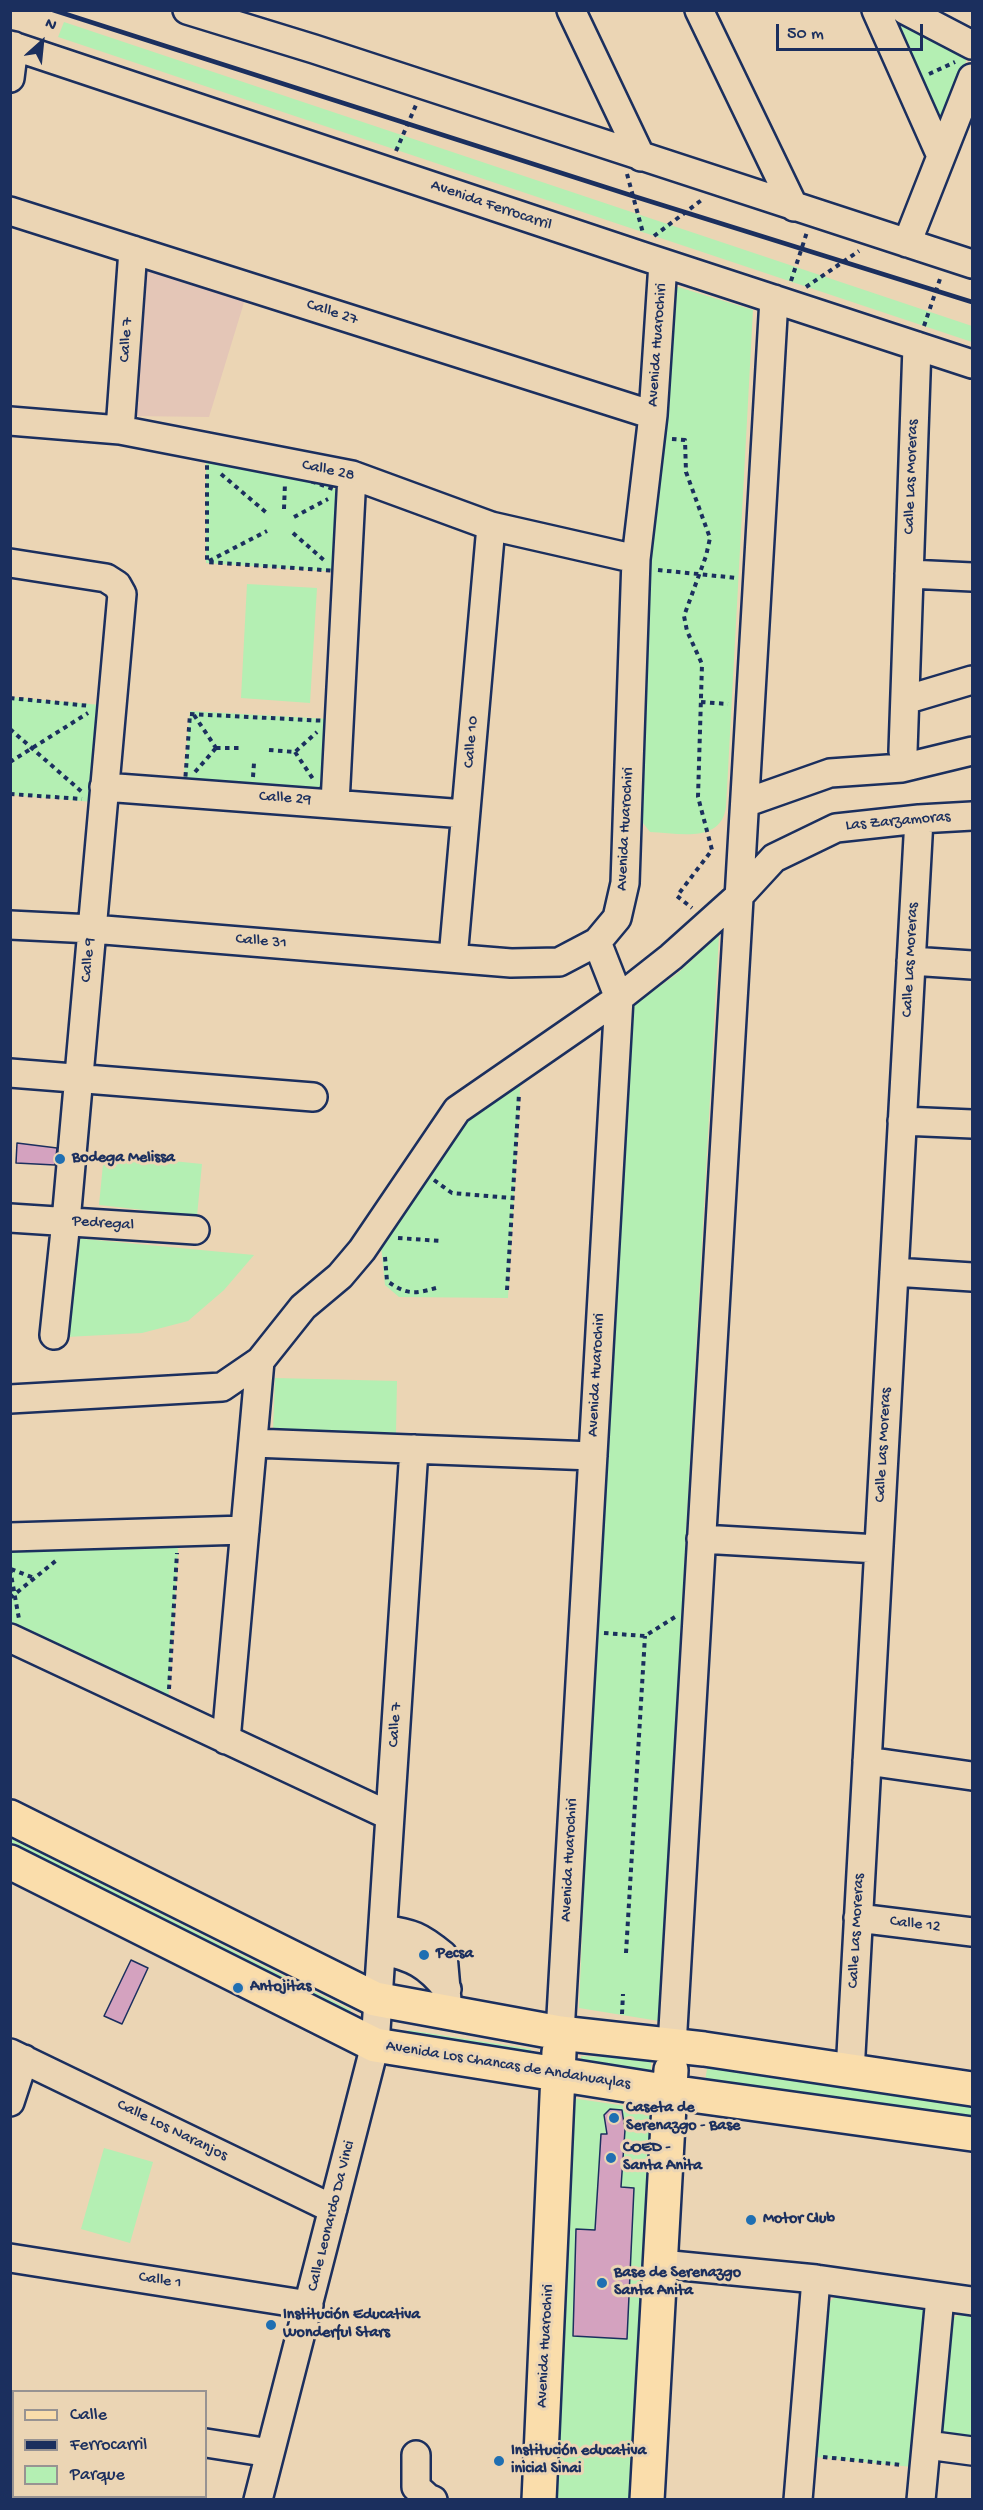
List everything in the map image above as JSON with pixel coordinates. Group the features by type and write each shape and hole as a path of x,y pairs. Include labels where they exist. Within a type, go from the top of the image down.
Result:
{"main road":[{"path":"10,1817 378,2000 447,2001 560,2033 672,2046 972,2089"},
{"name":"Avenida Los Chancas de Andahuaylas","path":"10,1862 375,2045 670,2092 972,2134"},
{"name":"Avenida Huarochiri","path":"539,2499 560,2033"},
{"path":"647,2499 672,2046"}],"street":[{"path":"188,10 960,260"},
{"path":"571,10 630,153"},
{"path":"699,10 804,210"},
{"path":"876,10 941,156"},
{"path":"894,239 941,156 970,60 905,10"},
{"path":"10,78 12,45"},
{"name":"Avenida Ferrocarril","path":"12,45 388,171 650,254 779,300 972,364"},
{"name":"Calle 27","path":"10,212 653,415"},
{"name":"Calle 7","path":"120,430 133,250"},
{"name":"Avenida Huarochiri","path":"560,2033 619,998 597,942 617,918 626,883 636,564 653,415 650,254"},
{"path":"672,2046 757,580 779,300"},
{"name":"Calle Las Moreras","path":"903,751 917,346"},
{"name":"Calle 28","path":"10,421 120,430 346,484 491,526 636,564"},
{"path":"328,796 346,484"},
{"name":"Calle 10","path":"453,958 491,526"},
{"name":"Calle 9","path":"10,563 106,578 117,585 122,594 54,1335"},
{"path":"909,574 972,578"},
{"path":"905,700 972,680"},
{"path":"745,803 830,772 902,768 972,752"},
{"name":"Calle 29","path":"104,787 328,796 465,814"},
{"name":"Las Zarzamoras","path":"10,1399 222,1387 260,1361 303,1307 340,1275 362,1250 457,1110 619,998 671,957 739,896 774,858 836,828 972,816"},
{"name":"Calle Las Moreras","path":"850,2072 919,819"},
{"name":"Calle 31","path":"10,925 92,929 511,963 559,962 597,942"},
{"path":"911,961 972,965"},
{"path":"10,1073 312,1097"},
{"path":"902,1121 972,1124"},
{"name":"Pedregal","path":"10,1218 195,1230"},
{"path":"894,1272 972,1277"},
{"path":"226,1740 260,1361"},
{"path":"252,1443 593,1456"},
{"name":"Calle 7","path":"378,2000 414,1449"},
{"path":"10,1537 245,1530"},
{"path":"701,1539 878,1549"},
{"path":"16,1633 226,1740 390,1816"},
{"path":"867,1761 972,1776"},
{"name":"Calle 12","path":"858,1918 972,1932"},
{"path":"382,1939 427,1967 447,2001"},
{"name":"Calle Leonardo Da Vinci","path":"258,2499 375,2045 378,2000"},
{"path":"10,2102 17,2056"},
{"name":"Calle Los Naranjos","path":"17,2056 333,2210"},
{"name":"Calle 1","path":"10,2258 309,2305"},
{"path":"661,2264 816,2279 972,2301"},
{"path":"798,2499 816,2279"},
{"path":"921,2499 940,2297"},
{"path":"207,2443 270,2453"},
{"path":"927,2445 972,2451"},
{"path":"416,2455 416,2487 428,2498 433,2499"}],"path":[{"path":"924,76 970,60"},
{"path":"388,171 424,85"},
{"path":"630,153 650,254"},
{"path":"650,254 724,184"},
{"path":"779,300 804,210"},
{"path":"779,300 894,239"},
{"path":"917,346 960,260"},
{"path":"668,440 685,440 686,472 710,538 700,574 684,616 687,631 702,664 698,797 712,850 677,896 694,909"},
{"path":"207,562 207,455 346,484"},
{"path":"207,462 268,514"},
{"path":"284,509 286,472"},
{"path":"294,517 346,484"},
{"path":"337,571 346,484"},
{"path":"207,562 267,531"},
{"path":"293,534 337,571"},
{"path":"207,562 337,571"},
{"path":"636,564 757,580"},
{"path":"10,698 99,707 10,762"},
{"path":"328,721 190,714 185,783 316,792 328,796"},
{"path":"194,715 216,748 242,748"},
{"path":"328,721 324,786 328,796"},
{"path":"269,750 295,752 328,721"},
{"path":"10,729 91,800 10,794"},
{"path":"295,752 328,796"},
{"path":"507,1290 519,1085"},
{"path":"429,1176 452,1193 512,1198"},
{"path":"396,1229 391,1238 441,1241"},
{"path":"384,1250 387,1281 399,1289 414,1294 436,1288"},
{"path":"168,1690 177,1548"},
{"path":"10,1598 66,1553"},
{"path":"16,1633 15,1594 10,1569 34,1578"},
{"path":"583,1631 645,1636 697,1605"},
{"path":"626,1953 645,1636"},
{"path":"621,2024 623,1994"},
{"path":"818,2457 909,2465"}],"shaded area":[{"path":"142,266 246,296 209,417 131,416"}],"green space":[{"path":"886,13 968,56 937,139"},
{"path":"64,22 972,326 972,342 58,37"},
{"path":"675,286 753,310 726,807 716,827 697,834 650,832 643,823 641,783 646,586"},
{"path":"206,453 286,471 341,491 339,572 206,563"},
{"path":"247,584 317,588 310,703 241,698"},
{"path":"10,697 101,705 93,802 11,795"},
{"path":"190,711 330,719 325,789 320,794 183,786"},
{"path":"719,935 659,2021 579,2008 591,1715 630,1008 678,973"},
{"path":"521,1072 508,1298 399,1297 385,1285 381,1246 464,1115"},
{"path":"104,1154 202,1164 197,1216 99,1205"},
{"path":"74,1238 254,1255 224,1290 188,1321 142,1333 66,1337"},
{"path":"275,1378 397,1381 396,1433 273,1430"},
{"path":"179,1535 168,1705 11,1625 10,1542"},
{"path":"10,1838 351,2010 346,2021 11,1854"},
{"path":"408,2030 531,2049 531,2055 406,2037"},
{"path":"581,2056 651,2059 651,2076 581,2063"},
{"path":"708,2063 972,2099 972,2125 704,2087"},
{"path":"571,2098 661,2111 638,2499 548,2500"},
{"path":"104,2148 153,2162 130,2243 81,2229"},
{"path":"836,2296 923,2306 930,2316 912,2467 816,2457 824,2307"},
{"path":"958,2315 972,2317 972,2445 938,2433 949,2321"}],"building":[{"path":"17,1143 57,1148 55,1165 16,1163"},
{"path":"131,1960 148,1968 122,2024 104,2016"},
{"name":"Base de Serenazgo Santa Anita","path":"610,2109 622,2110 625,2130 621,2187 634,2188 627,2339 573,2336 576,2229 595,2230 601,2134 607,2134 604,2115"}],"railway":[{"path":"53,10 972,302"}],"place":[{"name":"Bodega Melissa","path":"60,1159"},
{"name":"Pecsa","path":"424,1955"},
{"name":"Antojitas","path":"238,1988"},
{"name":"Caseta de Serenazgo - Base","path":"614,2118"},
{"name":"COED - Santa Anita","path":"611,2158"},
{"name":"Motor Club","path":"751,2220"},
{"name":"Base de Serenazgo Santa Anita","path":"602,2283"},
{"name":"Institución Educativa Wonderful Stars","path":"271,2325"},
{"name":"Institución educativa inicial Sinai","path":"499,2461"}]}
